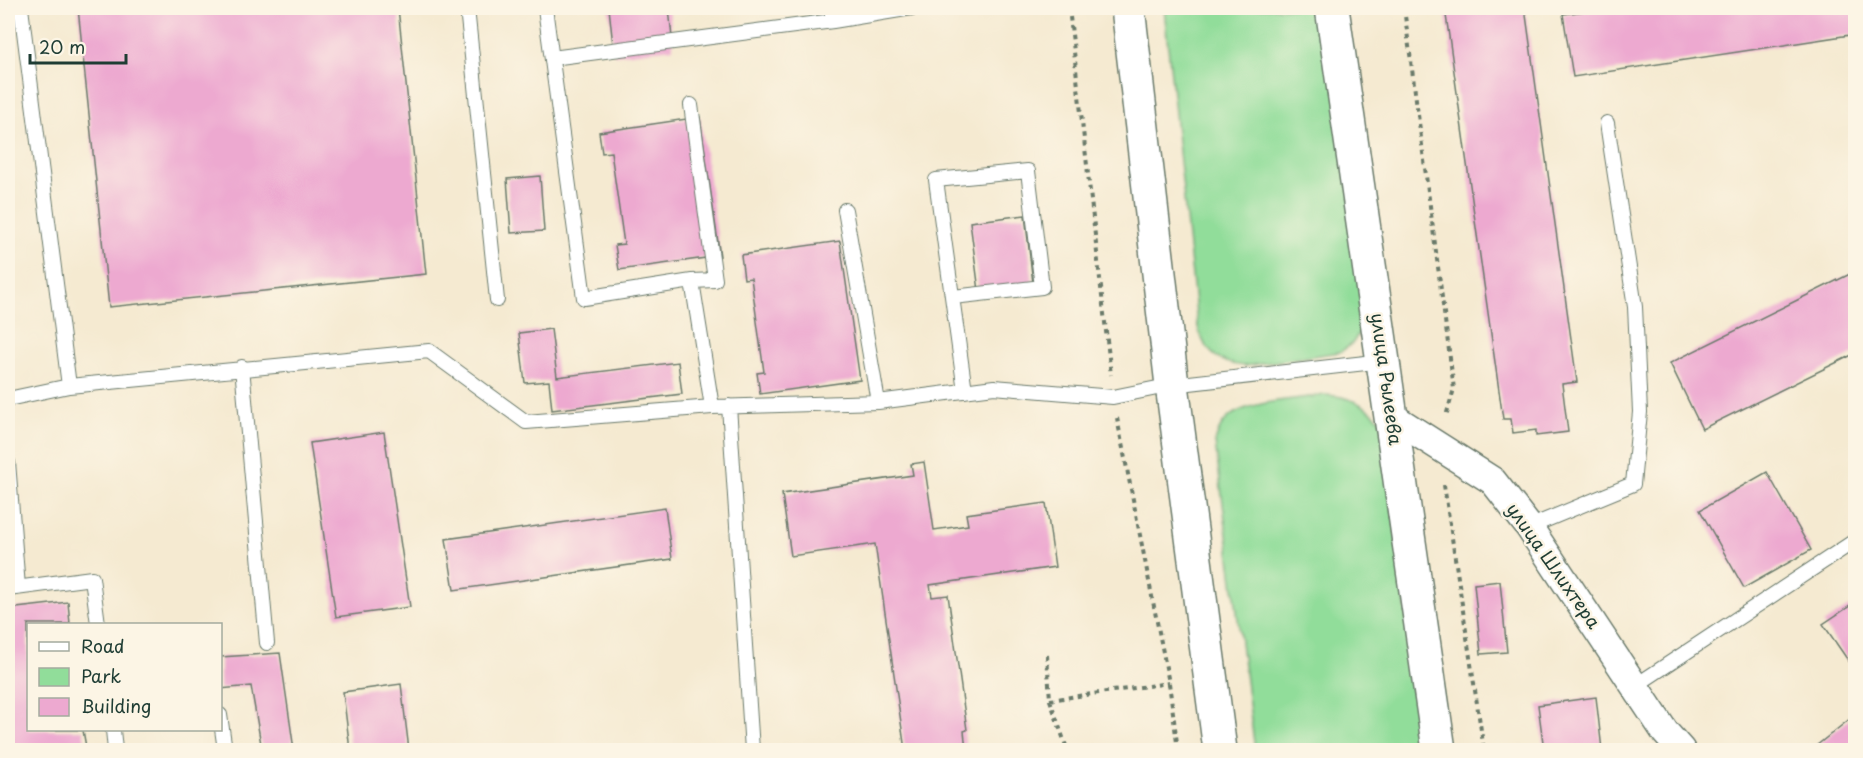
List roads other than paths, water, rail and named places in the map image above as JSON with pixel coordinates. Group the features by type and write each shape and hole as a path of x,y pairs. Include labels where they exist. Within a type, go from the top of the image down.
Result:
{"main road":[{"path":"1128,8 1172,385 1220,750"},
{"name":"улица Рылеева","path":"1332,8 1439,750"}],"street":[{"name":"улица Шлихтера","path":"1391,416 1493,481 1529,526 1671,744"}],"lane":[{"path":"21,8 69,386"},
{"path":"466,8 497,300"},
{"path":"545,8 584,298 692,281 715,280 691,105"},
{"path":"552,58 832,14 912,8"},
{"path":"1529,526 1633,484 1640,412 1635,307 1607,123"},
{"path":"953,297 1042,287 1028,171 936,180 965,391"},
{"path":"845,210 878,402"},
{"path":"692,281 712,407"},
{"path":"8,399 69,386 242,367 429,351 526,422 729,406 878,402 994,387 1113,397 1172,385 1383,361"},
{"path":"242,367 267,643"},
{"path":"729,406 752,750"},
{"path":"8,462 13,588 92,578 98,623"},
{"path":"1635,686 1856,540"},
{"path":"222,729 225,750"},
{"path":"113,731 115,750"}]}
